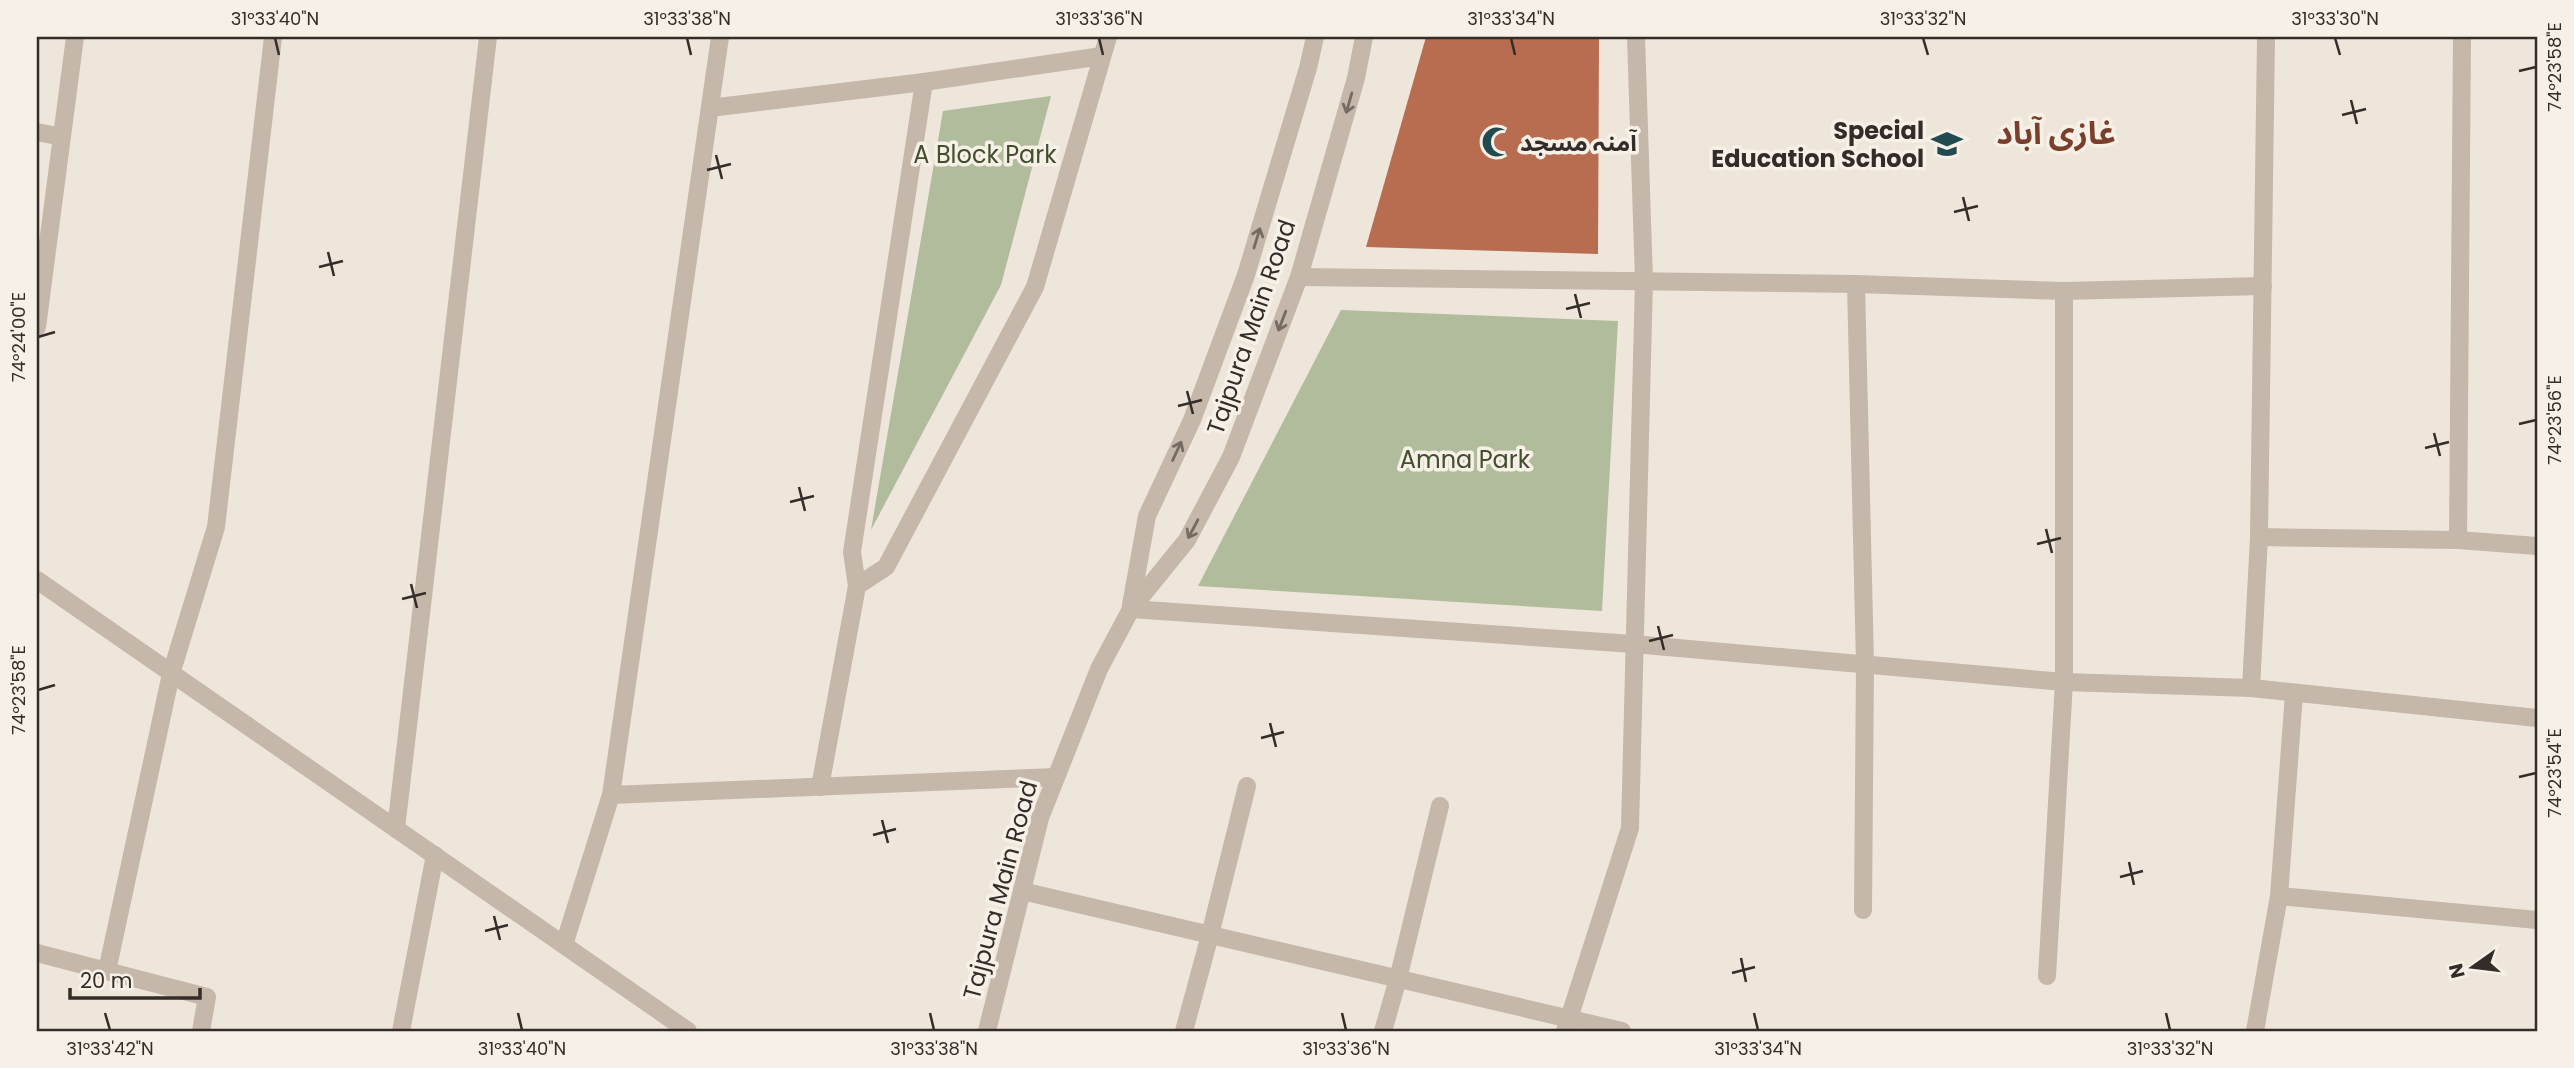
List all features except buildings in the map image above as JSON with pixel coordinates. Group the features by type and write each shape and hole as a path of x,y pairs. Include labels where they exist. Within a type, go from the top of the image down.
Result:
{"street":[{"path":"37,327 75,37"},
{"path":"107,971 171,674 216,527 273,37"},
{"path":"396,829 488,37"},
{"path":"564,945 611,795 720,37"},
{"path":"857,586 886,567 1035,287 1108,37"},
{"name":"Tajpura Main Road","path":"1131,609 1147,516 1192,419 1246,275 1315,37"},
{"name":"Tajpura Main Road","path":"987,1031 1040,818 1099,669 1131,609 1187,540 1231,457 1299,277 1356,78 1364,37"},
{"path":"1567,1025 1630,828 1644,281 1636,37"},
{"path":"2251,688 2259,537 2266,37"},
{"path":"2458,540 2462,37"},
{"path":"710,108 924,82 1102,56"},
{"path":"820,787 857,586 852,552 924,82"},
{"path":"37,132 62,136"},
{"path":"1299,277 1856,284 2064,291 2263,286"},
{"path":"1856,284 1865,664 1863,910"},
{"path":"2047,976 2064,682 2064,291"},
{"path":"2259,537 2458,540 2537,546"},
{"path":"37,580 688,1031"},
{"path":"1131,609 1633,643 2064,682 2251,688 2537,718"},
{"path":"2255,1031 2279,896 2294,694"},
{"path":"611,795 1056,777"},
{"path":"1184,1031 1247,786"},
{"path":"1383,1031 1440,806"},
{"path":"401,1031 435,855"},
{"path":"1022,891 1398,979 1567,1025 1622,1031"},
{"path":"2279,896 2537,920"},
{"path":"37,953 207,997 201,1031"}],"green space":[{"name":"A Block Park","path":"1051,96 1001,285 871,530 943,111"},
{"name":"Amna Park","path":"1341,310 1618,321 1602,611 1198,586"}],"place":[{"name":"آمنہ مسجد","path":"1497,142"},
{"name":"Special Education School","path":"1947,144"}],"district":[{"name":"غازى آباد","path":"2056,132"}]}
